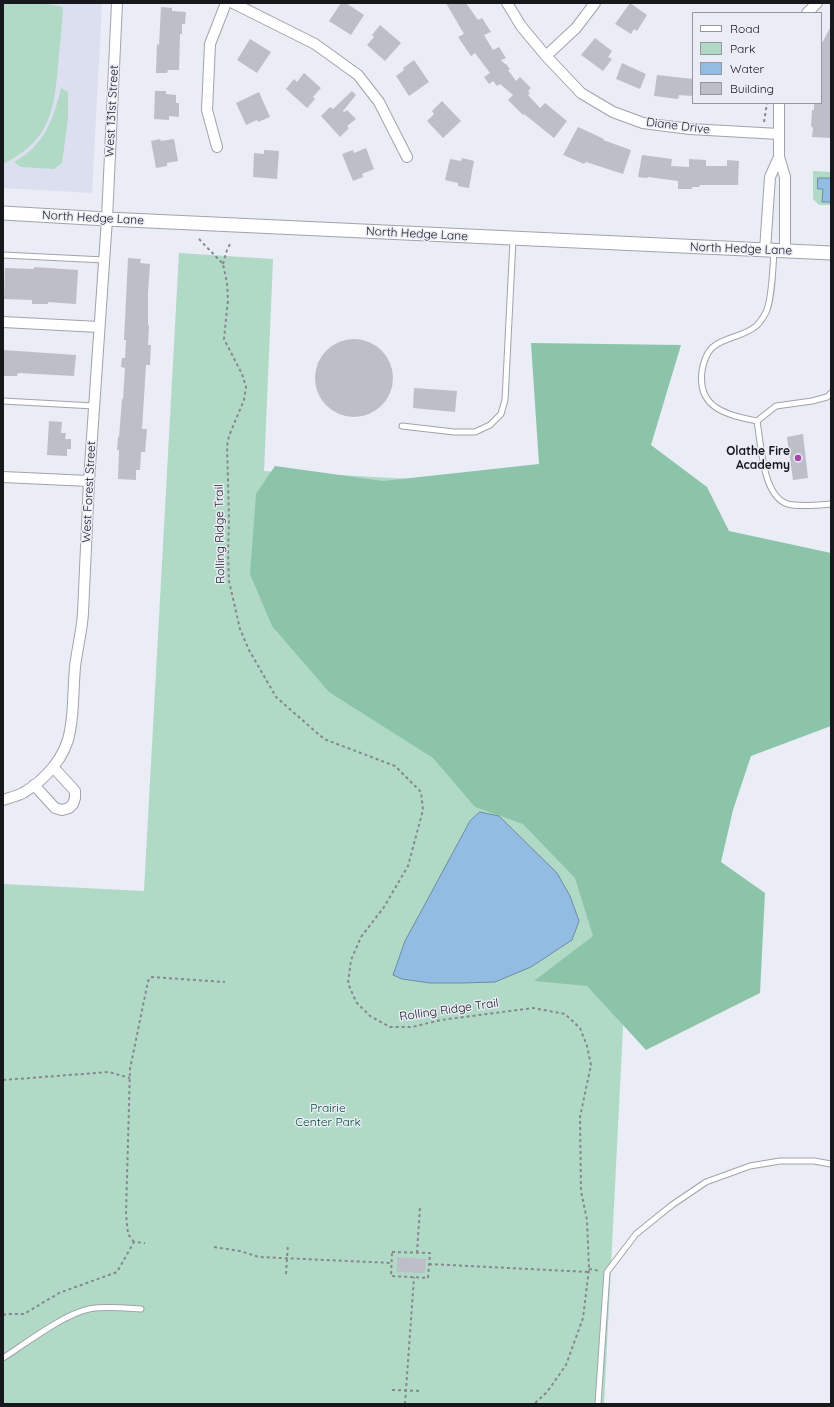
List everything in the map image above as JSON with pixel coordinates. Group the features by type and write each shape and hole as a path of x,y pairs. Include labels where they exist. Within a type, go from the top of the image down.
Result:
{"street":[{"name":"West 131st Street","path":"107,219 117,3"},
{"path":"217,146 207,110 210,44 226,3"},
{"path":"233,3 315,44 358,74 379,102 407,157"},
{"name":"Diane Drive","path":"507,3 521,26 546,56 581,93 613,112 643,123 690,129 779,134"},
{"path":"546,56 576,28 596,3"},
{"path":"808,12 816,3"},
{"path":"775,250 785,177 779,157 779,104"},
{"path":"775,250 770,177 779,157"},
{"name":"North Hedge Lane","path":"3,213 831,253"},
{"name":"West Forest Street","path":"3,800 22,793 46,775 64,750 70,733 75,667 82,629 89,481 107,219"},
{"path":"3,322 99,327"},
{"path":"3,477 89,481"},
{"path":"34,785 55,808 62,810 69,808 73,804 75,791 55,764"}],"lane":[{"path":"402,426 454,432 475,432 490,425 501,414 505,400 513,238"},
{"path":"775,250 767,312 756,326 742,334 726,338 712,347 704,363 701,381 707,399 720,411 735,417 757,421 776,406 812,401 827,396 831,393"},
{"path":"3,255 104,260"},
{"path":"3,401 94,406"},
{"path":"757,421 764,472 773,493 785,503 808,506 831,504"},
{"path":"598,1404 607,1272 636,1234 672,1205 706,1182 750,1166 780,1161 814,1161 831,1164"},
{"path":"3,1358 64,1319 87,1310 108,1307 141,1309"}],"path":[{"path":"764,122 767,104"},
{"path":"199,239 223,264"},
{"path":"223,264 227,250 232,242"},
{"name":"Rolling Ridge Trail","path":"223,264 227,284 228,300 224,338 242,374 246,387 244,400 228,436 227,446 229,581 240,629 249,650 276,697 324,739 395,766 421,792 423,810 408,866 384,907 362,937 351,960 348,983 356,1002 370,1016 390,1027 412,1027 441,1020 533,1008 565,1014 580,1028 587,1046 591,1065 580,1117 581,1191 587,1220 589,1272 582,1318 566,1365 547,1392 534,1404"},
{"path":"144,1243 134,1242 128,1234 126,1214 130,1069 148,981 151,977 225,982"},
{"path":"3,1080 109,1072 130,1078"},
{"path":"417,1253 420,1207"},
{"path":"3,1315 24,1314 59,1293 117,1272 134,1242"},
{"path":"286,1274 288,1244"},
{"path":"214,1246 240,1251 259,1257 392,1263"},
{"path":"392,1252 430,1253 428,1278 391,1276 392,1263 392,1252"},
{"path":"429,1264 589,1272"},
{"path":"405,1404 414,1278"},
{"path":"392,1390 422,1391"}],"shaded area":[{"path":"3,3 102,3 92,193 3,188"}],"green space":[{"path":"3,3 44,3 63,7 56,82 51,111 40,135 30,146 3,164"},
{"path":"61,88 68,92 68,119 62,163 54,169 21,167 14,162 33,148 46,131 55,111"},
{"path":"813,171 831,172 831,205 819,205 813,199"},
{"name":"Prairie Center Park","path":"179,253 273,259 264,471 650,492 604,1404 3,1404 3,884 144,891"},
{"path":"531,343 681,345 651,445 707,487 729,531 831,553 831,726 751,756 733,810 721,862 765,893 760,993 646,1050 587,986 534,981 593,936 575,878 523,824 475,807 433,758 329,692 272,626 250,574 256,494 275,466 383,481 539,464"}],"water":[{"path":"818,178 831,178 831,202 822,202 823,189 818,189"},
{"path":"480,812 499,816 557,873 570,896 579,921 572,940 531,967 495,982 430,983 402,979 393,975 405,941 470,821"}],"building":[{"path":"341,3 346,3 364,15 351,35 329,21"},
{"path":"446,3 466,3 478,20 482,18 491,32 484,35 493,50 499,47 506,58 501,60 510,69 508,70 516,81 520,77 531,88 528,91 530,93 528,95 540,108 545,103 567,121 554,138 524,114 523,115 508,100 513,95 500,84 497,86 493,81 489,84 484,77 490,73 475,53 471,56 458,37 464,34"},
{"path":"630,3 647,15 637,31 634,29 631,34 615,24"},
{"path":"161,7 172,8 172,11 186,12 185,24 182,24 182,34 180,34 179,70 168,70 167,73 156,73"},
{"path":"380,25 401,43 385,61 367,45 374,37 372,35"},
{"path":"831,26 831,138 812,137 812,110 814,110 814,104 822,104 822,43"},
{"path":"595,38 612,51 608,57 612,59 603,71 581,55"},
{"path":"250,39 271,52 257,73 237,60"},
{"path":"414,60 429,82 409,96 396,76 404,70 403,68"},
{"path":"622,63 646,74 640,89 616,79"},
{"path":"304,73 321,88 313,97 315,99 307,108 286,89 294,79 297,82"},
{"path":"657,75 692,79 692,96 679,95 678,99 654,96"},
{"path":"155,91 166,91 166,94 176,95 176,103 179,103 179,117 169,116 169,120 154,119"},
{"path":"352,91 356,95 343,111 344,112 347,110 356,119 347,126 349,128 340,137 321,116 330,107 333,109"},
{"path":"259,92 270,117 258,122 257,120 246,125 236,103"},
{"path":"442,101 461,121 443,138 427,121 434,114 432,111"},
{"path":"578,127 604,139 603,140 631,150 623,174 586,162 584,164 563,155"},
{"path":"160,139 161,141 174,139 178,161 167,163 167,166 156,168 151,141"},
{"path":"366,148 374,169 362,174 363,177 353,181 342,154 353,150 354,153"},
{"path":"264,150 279,151 277,179 253,177 254,153 264,154"},
{"path":"642,155 672,159 671,166 689,167 689,159 706,160 706,166 727,166 727,160 739,161 738,185 700,185 699,187 692,187 692,189 678,189 678,181 638,177"},
{"path":"462,158 474,161 469,188 458,186 458,183 445,180 450,159 461,161"},
{"path":"128,258 141,259 140,263 150,264 148,293 148,345 151,345 150,365 146,365 142,429 147,429 145,452 141,452 140,470 136,470 136,480 118,479 119,450 117,450 125,368 121,367 122,358 125,358 126,340 124,340"},
{"path":"34,267 78,270 76,304 48,302 48,304 32,304 32,300 4,299 5,268 34,269"},
{"path":"354,339 369,342 382,350 390,363 393,378 390,393 382,406 369,414 354,417 339,414 326,406 318,393 315,378 318,363 326,350 339,342"},
{"path":"3,350 76,355 74,376 18,373 17,376 3,376"},
{"path":"414,388 457,391 455,412 413,408"},
{"path":"49,421 62,422 61,433 66,433 65,439 71,439 71,449 67,449 67,456 47,455"},
{"path":"803,434 808,478 793,480 787,437"},
{"path":"397,1257 426,1259 425,1273 397,1272"}],"place":[{"name":"Olathe Fire Academy","path":"798,458"}]}
